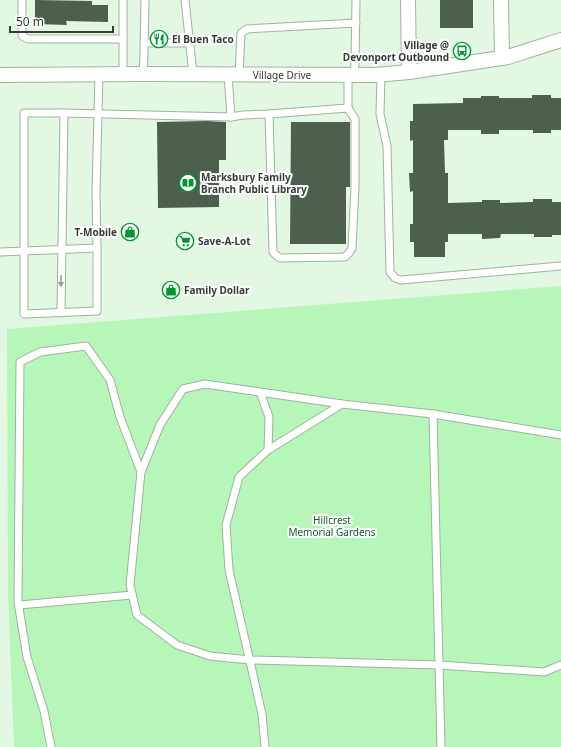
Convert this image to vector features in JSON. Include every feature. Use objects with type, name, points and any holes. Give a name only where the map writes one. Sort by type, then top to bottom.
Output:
[{"type":"street","points":[[408,0],[409,72]]},
{"type":"street","points":[[501,0],[502,58]]},
{"type":"street","name":"Village Drive","points":[[0,75],[381,75],[502,58],[561,40]]},
{"type":"lane","points":[[22,0],[22,36],[28,39],[123,39]]},
{"type":"lane","points":[[123,0],[123,74]]},
{"type":"lane","points":[[269,114],[273,252],[280,258],[346,257],[352,248],[355,187],[355,119],[348,108],[356,23],[356,0]]},
{"type":"lane","points":[[142,74],[145,4]]},
{"type":"lane","points":[[186,4],[193,74]]},
{"type":"lane","points":[[231,117],[234,75],[241,33],[247,28],[356,23]]},
{"type":"lane","points":[[144,43],[190,43]]},
{"type":"lane","points":[[99,74],[98,115],[96,193],[97,311],[24,314],[24,113],[64,113],[98,115],[231,117],[348,108]]},
{"type":"lane","points":[[381,75],[380,114],[387,146],[390,272],[395,278],[401,280],[561,266]]},
{"type":"lane","points":[[61,313],[64,113]]},
{"type":"lane","points":[[0,252],[97,248]]},
{"type":"lane","points":[[51,747],[44,711],[26,657],[19,604],[20,362],[40,352],[86,346],[110,380],[120,417],[140,472]]},
{"type":"lane","points":[[561,435],[433,414],[342,404],[205,384],[183,389],[160,425],[140,472],[130,585],[137,615],[177,645],[210,656],[250,660],[439,665],[544,672],[561,665]]},
{"type":"lane","points":[[260,392],[269,417],[268,450]]},
{"type":"lane","points":[[265,747],[262,714],[229,570],[226,525],[239,477],[268,450],[342,404]]},
{"type":"lane","points":[[433,414],[441,747]]},
{"type":"lane","points":[[19,604],[132,595]]},
{"type":"green space","name":"Hillcrest Memorial Gardens","points":[[561,286],[561,747],[14,747],[8,593],[7,329]]},
{"type":"building","points":[[35,0],[92,1],[92,5],[108,5],[108,22],[66,21],[67,25],[35,24]]},
{"type":"building","points":[[440,0],[473,0],[473,28],[440,28]]},
{"type":"building","points":[[532,95],[551,95],[551,98],[561,98],[561,130],[551,130],[551,133],[533,133],[533,130],[499,130],[499,134],[481,134],[481,130],[448,130],[448,140],[444,140],[445,173],[448,173],[448,203],[482,202],[482,200],[500,200],[500,203],[533,202],[533,199],[552,199],[552,202],[561,202],[561,235],[552,235],[552,237],[534,237],[534,234],[501,234],[500,238],[482,239],[482,234],[448,234],[448,242],[445,242],[445,257],[414,257],[414,242],[410,242],[410,224],[413,224],[413,191],[410,192],[409,173],[413,173],[413,140],[410,141],[410,121],[413,121],[413,104],[463,103],[463,98],[481,98],[481,96],[499,96],[499,98],[532,98]]},
{"type":"building","name":"Marksbury Family Branch Public Library","points":[[157,122],[226,122],[226,160],[219,160],[219,207],[158,208]]},
{"type":"building","points":[[291,122],[350,122],[350,187],[346,187],[346,244],[290,244]]},
{"type":"place","name":"El Buen Taco","points":[[159,39]]},
{"type":"place","name":"Village @ Devonport Outbound","points":[[462,51]]},
{"type":"place","name":"Marksbury Family Branch Public Library","points":[[188,183]]},
{"type":"place","name":"T-Mobile","points":[[130,232]]},
{"type":"place","name":"Save-A-Lot","points":[[185,241]]},
{"type":"place","name":"Family Dollar","points":[[171,290]]}]
